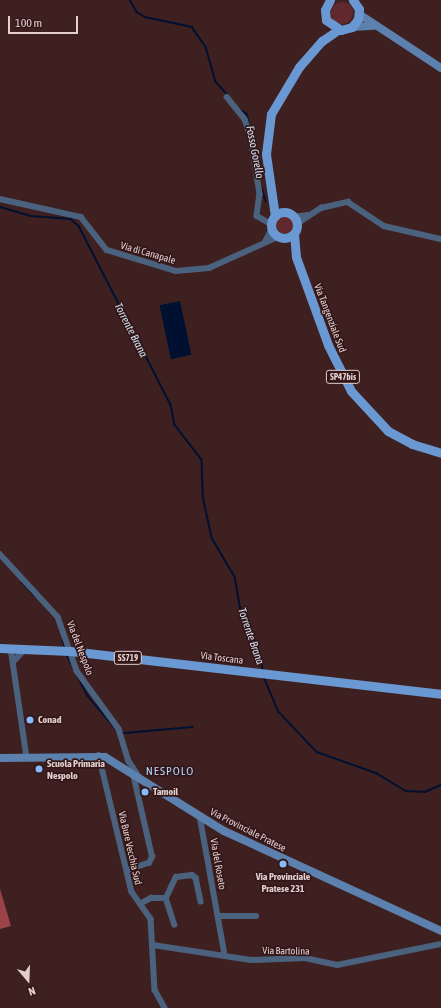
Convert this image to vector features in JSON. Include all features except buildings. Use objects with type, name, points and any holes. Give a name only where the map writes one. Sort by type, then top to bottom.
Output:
[{"type":"main road","points":[[321,0],[325,10],[326,20],[338,30],[352,27],[359,14],[353,0]]},
{"type":"main road","points":[[325,10],[330,0]]},
{"type":"main road","name":"Via Tangenziale Sud","points":[[314,49],[326,20]]},
{"type":"main road","name":"Via Tangenziale Sud","points":[[296,257],[280,237],[272,223],[272,191],[266,150],[271,114],[288,82],[314,49],[338,30]]},
{"type":"main road","name":"Via Tangenziale Sud","points":[[272,191],[292,218],[296,257],[330,351],[358,402],[398,438],[441,453]]},
{"type":"main road","points":[[272,223],[292,218]]},
{"type":"main road","points":[[280,237],[294,234]]},
{"type":"main road","name":"Via Toscana","points":[[0,648],[70,651],[441,694]]},
{"type":"street","points":[[359,14],[441,68]]},
{"type":"street","points":[[352,27],[379,27]]},
{"type":"street","points":[[227,97],[245,119],[251,137],[260,194],[257,216],[272,223],[265,242]]},
{"type":"street","name":"Via di Canapale","points":[[0,199],[81,218],[107,250],[176,271],[209,268],[265,242],[280,237]]},
{"type":"street","points":[[292,218],[307,215],[348,202],[384,226],[441,239]]},
{"type":"street","name":"Via del Nespolo","points":[[0,554],[56,613],[70,651],[86,687],[119,729],[128,760],[137,776]]},
{"type":"street","points":[[11,648],[26,758]]},
{"type":"street","points":[[12,662],[26,648]]},
{"type":"street","points":[[0,758],[99,755]]},
{"type":"street","name":"Via Provinciale Pratese","points":[[99,755],[137,776],[200,816],[246,842],[441,931]]},
{"type":"street","name":"Via Bure Vecchia Sud","points":[[99,755],[132,894],[151,918],[155,990],[165,1008]]},
{"type":"street","points":[[127,870],[148,864],[152,856],[137,776]]},
{"type":"street","name":"Via del Roseto","points":[[200,816],[225,955]]},
{"type":"street","points":[[175,925],[166,898],[176,877],[192,875],[196,878],[200,901]]},
{"type":"street","points":[[140,904],[151,898],[166,898]]},
{"type":"street","points":[[218,916],[256,916]]},
{"type":"street","name":"Via Bartolina","points":[[153,944],[251,960],[305,958],[337,965],[441,944]]},
{"type":"shaded area","points":[[338,2],[346,2],[353,9],[353,17],[346,24],[338,24],[331,17],[331,9]]},
{"type":"shaded area","points":[[280,216],[288,216],[293,221],[291,232],[288,234],[280,234],[275,229],[275,221]]},
{"type":"shaded area","points":[[0,889],[11,926],[0,929]]},
{"type":"water","points":[[180,301],[191,355],[171,359],[159,305]]},
{"type":"waterway","name":"Fosso Gorello","points":[[130,0],[137,12],[145,17],[192,27],[206,47],[216,82],[228,95]]},
{"type":"waterway","name":"Fosso Gorello","points":[[241,110],[247,114],[256,152]]},
{"type":"waterway","name":"Fosso Gorello","points":[[262,188],[266,201]]},
{"type":"waterway","name":"Torrente Brana","points":[[0,207],[31,216],[71,219],[79,226],[171,405],[175,425],[202,460],[203,496],[212,538],[235,577],[242,615],[257,645],[263,669]]},
{"type":"waterway","points":[[22,582],[35,596]]},
{"type":"waterway","points":[[63,640],[65,646]]},
{"type":"waterway","points":[[67,655],[88,696],[116,729]]},
{"type":"waterway","name":"Torrente Brana","points":[[264,677],[279,712],[317,752],[376,773],[406,791],[425,792],[441,785]]},
{"type":"waterway","points":[[124,733],[193,727]]},
{"type":"place","name":"Conad","points":[[30,720]]},
{"type":"place","name":"Scuola Primaria Nespolo","points":[[39,769]]},
{"type":"place","name":"Tamoil","points":[[145,792]]},
{"type":"place","name":"Via Provinciale Pratese 231","points":[[283,864]]},
{"type":"district","name":"NESPOLO","points":[[170,772]]}]
